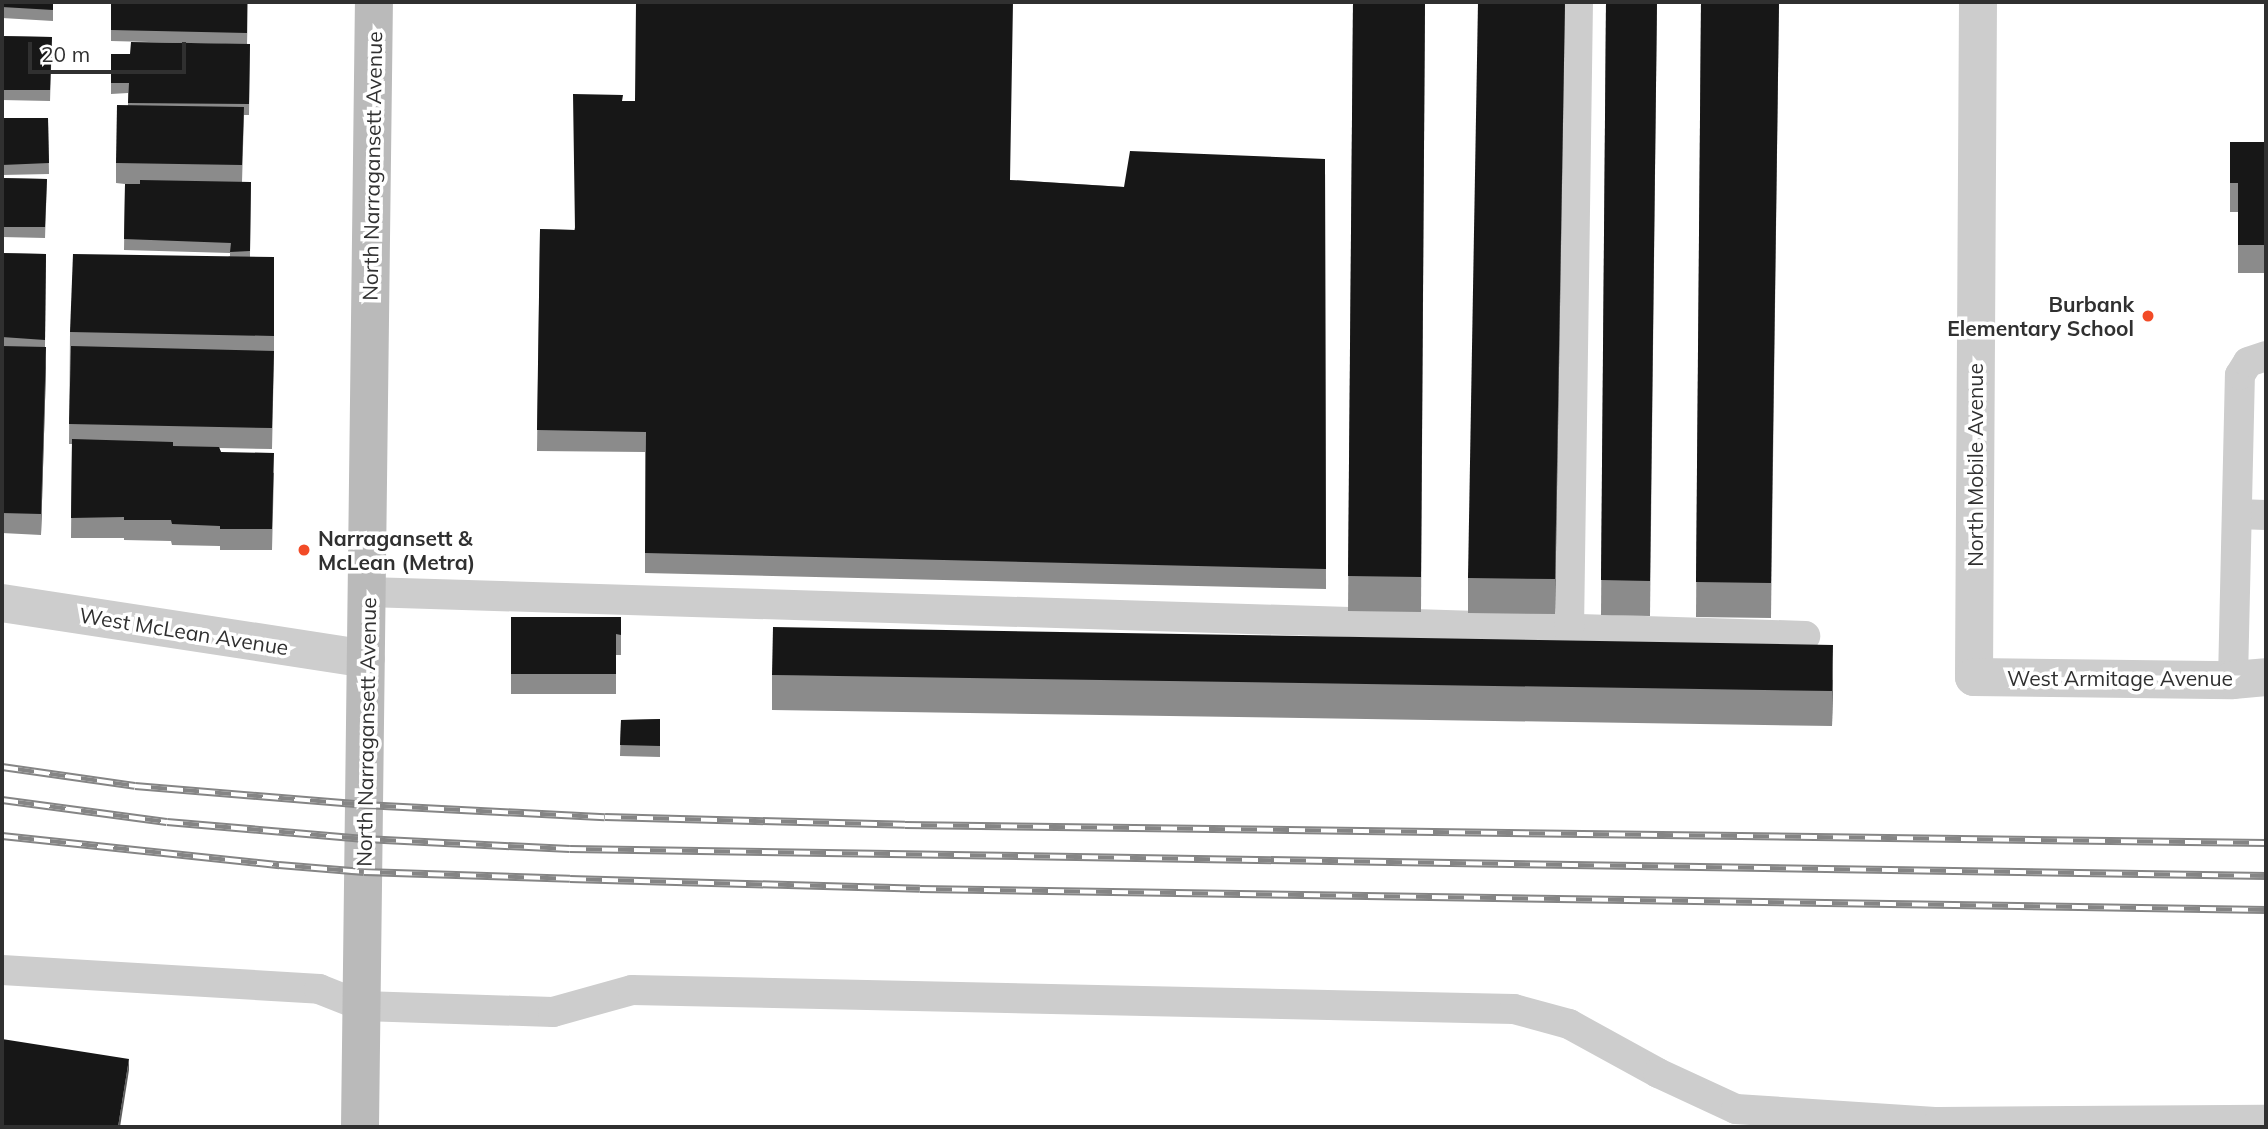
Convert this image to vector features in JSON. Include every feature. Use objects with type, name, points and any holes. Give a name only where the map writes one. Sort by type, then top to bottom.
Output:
[{"type":"street","name":"North Narragansett Avenue","points":[[360,1127],[374,2]]},
{"type":"street","name":"North Mobile Avenue","points":[[1974,677],[1978,2]]},
{"type":"street","name":"West McLean Avenue","points":[[2,603],[366,659]]},
{"type":"street","name":"West Armitage Avenue","points":[[1974,677],[2250,678]]},
{"type":"lane","points":[[1569,630],[1578,2]]},
{"type":"lane","points":[[2250,678],[2237,514],[2240,375],[2248,362],[2266,356]]},
{"type":"lane","points":[[2237,514],[2266,515]]},
{"type":"lane","points":[[367,592],[1805,636]]},
{"type":"lane","points":[[2,970],[318,989],[362,1006],[552,1012],[632,990],[1514,1010],[1569,1024],[1658,1073],[1736,1110],[1939,1122],[2266,1120]]},
{"type":"building","points":[[2,2],[53,2],[53,10],[2,7]]},
{"type":"building","points":[[111,2],[247,2],[247,33],[111,30]]},
{"type":"building","points":[[636,2],[1013,2],[1010,180],[1124,187],[1130,151],[1325,159],[1326,569],[645,553],[646,432],[537,430],[540,229],[575,230],[573,94],[623,95],[622,101],[635,101]]},
{"type":"building","points":[[1353,2],[1425,2],[1421,577],[1348,576]]},
{"type":"building","points":[[1478,2],[1565,2],[1555,579],[1468,578]]},
{"type":"building","points":[[1606,2],[1657,2],[1650,581],[1601,580]]},
{"type":"building","points":[[1701,2],[1779,2],[1771,583],[1696,582]]},
{"type":"building","points":[[2,36],[52,37],[50,90],[2,90]]},
{"type":"building","points":[[131,42],[250,44],[249,104],[128,103],[129,83],[111,83],[111,54],[130,54]]},
{"type":"building","points":[[117,105],[244,107],[242,165],[116,163]]},
{"type":"building","points":[[2,118],[48,118],[49,163],[2,165]]},
{"type":"building","points":[[2230,142],[2266,142],[2266,245],[2238,245],[2238,183],[2230,183]]},
{"type":"building","points":[[2,178],[47,179],[45,227],[2,227]]},
{"type":"building","points":[[140,180],[251,182],[250,251],[230,252],[231,243],[124,239],[125,184],[140,184]]},
{"type":"building","points":[[2,253],[46,254],[45,340],[2,337]]},
{"type":"building","points":[[73,254],[274,257],[274,336],[70,332]]},
{"type":"building","points":[[2,346],[46,347],[41,514],[2,513]]},
{"type":"building","points":[[71,346],[274,351],[272,428],[69,424]]},
{"type":"building","points":[[72,439],[173,442],[173,446],[219,447],[221,452],[274,453],[272,529],[220,529],[220,526],[172,524],[171,520],[124,520],[124,517],[71,518]]},
{"type":"building","points":[[511,617],[621,617],[621,635],[616,634],[616,674],[511,674]]},
{"type":"building","points":[[773,627],[1833,645],[1832,691],[772,675]]},
{"type":"building","points":[[660,719],[660,746],[620,745],[621,720]]},
{"type":"building","points":[[2,1039],[129,1059],[118,1127],[2,1127]]},
{"type":"railway","points":[[2,767],[135,786],[364,805],[605,817],[905,825],[2266,843]]},
{"type":"railway","points":[[2,800],[167,822],[364,839],[570,849],[2266,876]]},
{"type":"railway","points":[[2,836],[364,872],[570,879],[920,889],[2266,910]]},
{"type":"place","name":"Burbank Elementary School","points":[[2148,316]]},
{"type":"place","name":"Narragansett & McLean (Metra)","points":[[304,550]]}]
